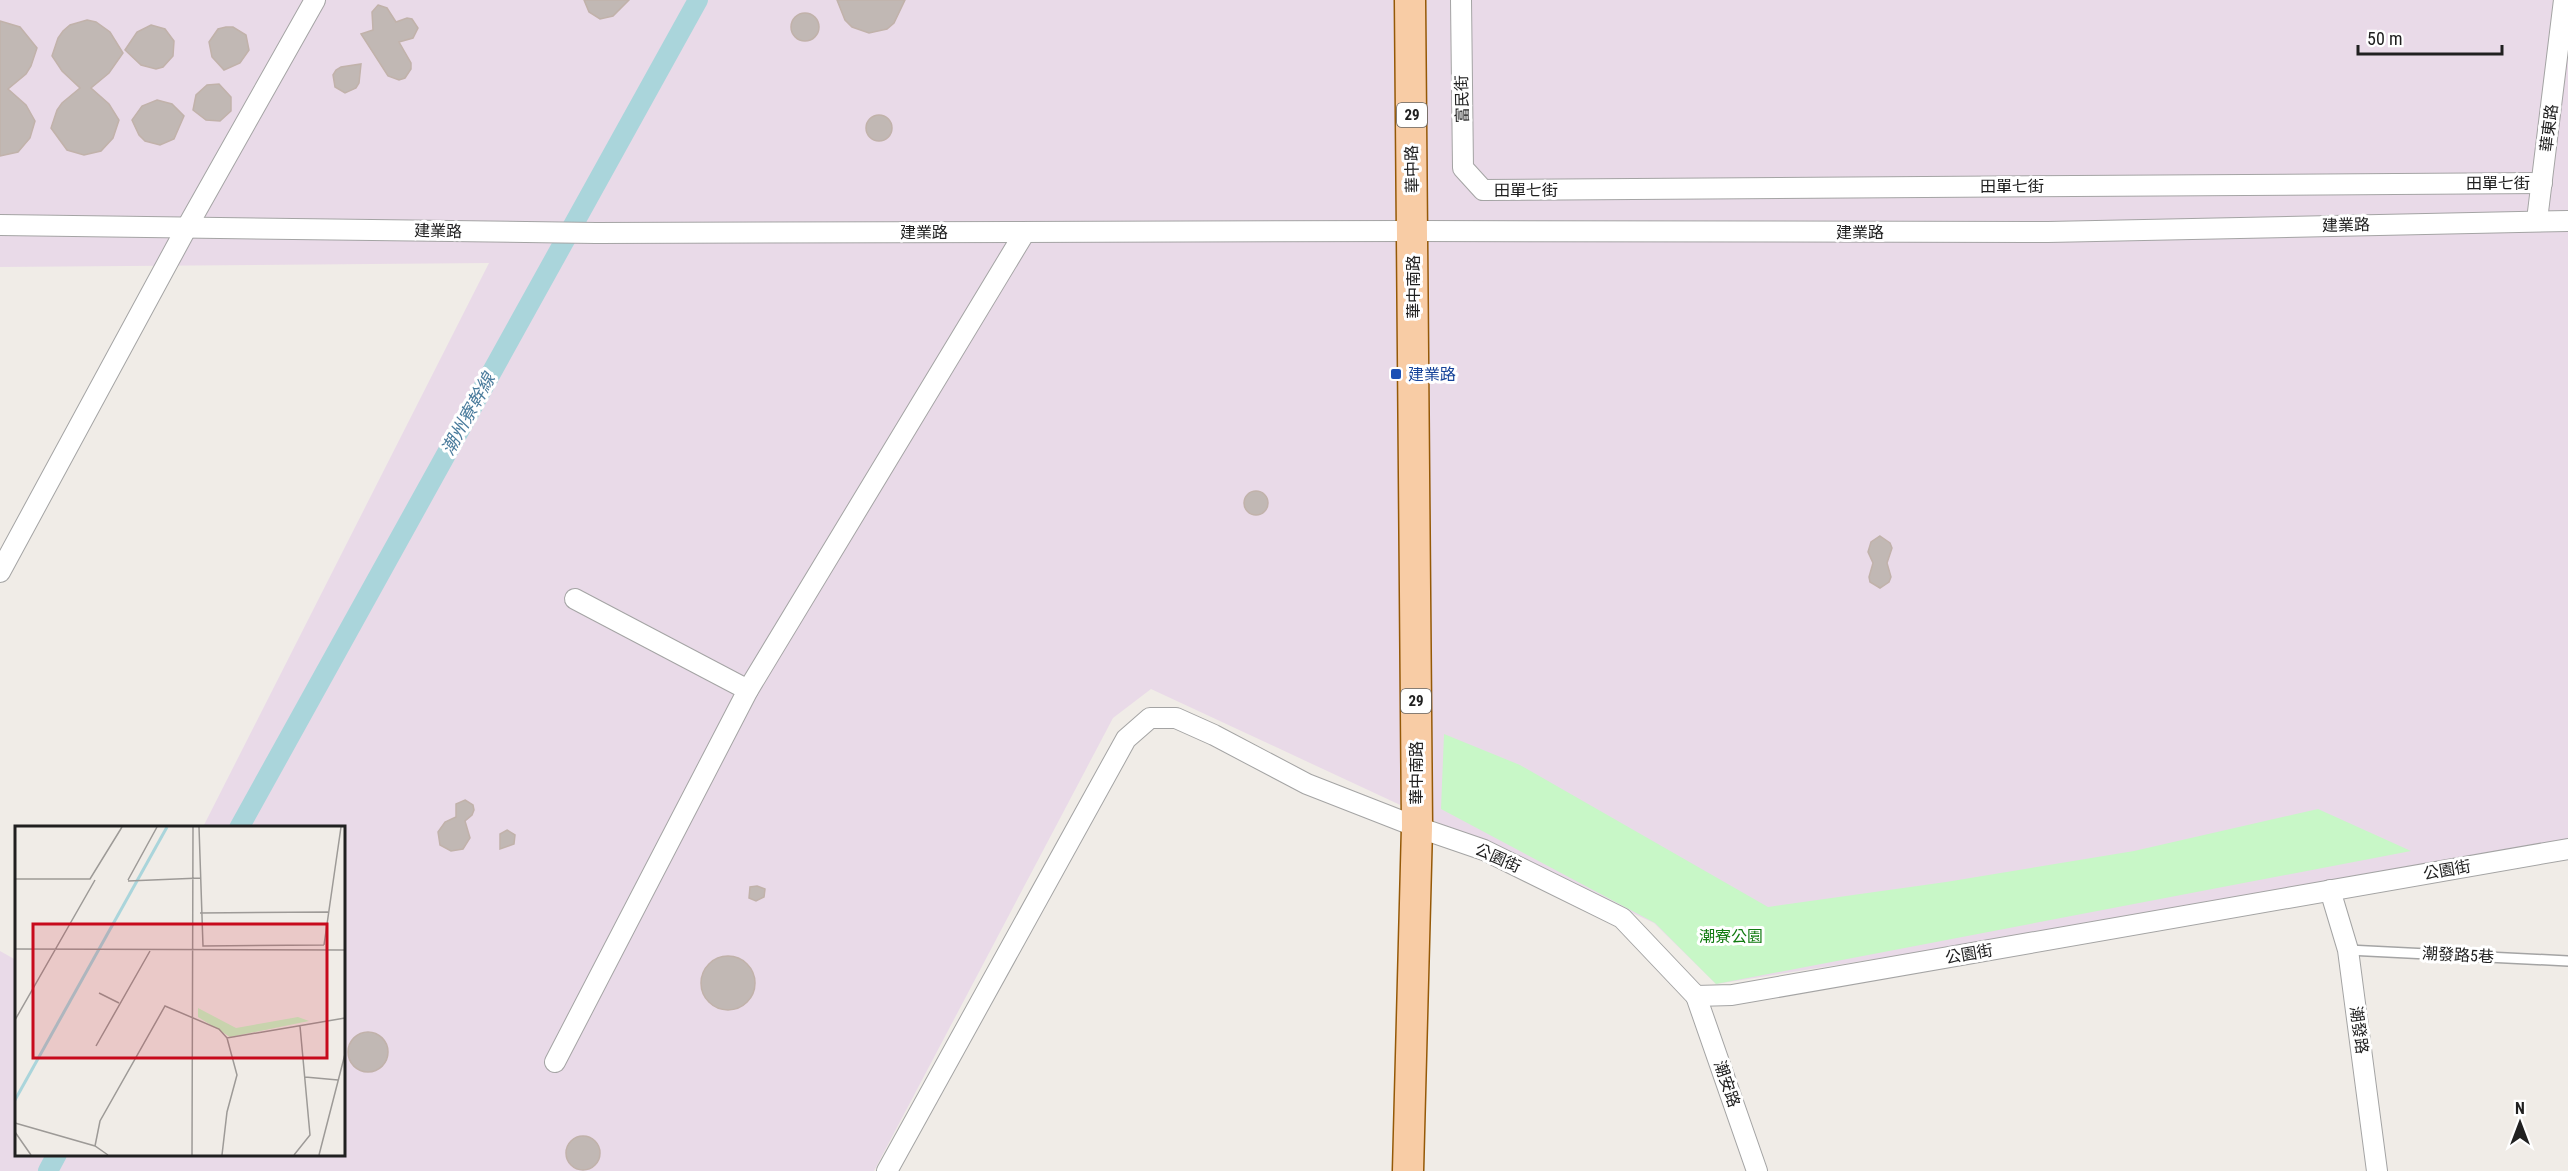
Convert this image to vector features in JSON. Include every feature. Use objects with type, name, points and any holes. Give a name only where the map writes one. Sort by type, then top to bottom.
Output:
[{"type":"main road","name":"華中路","points":[[1410,0],[1413,231]]},
{"type":"main road","name":"華中南路","points":[[1408,1171],[1417,827],[1413,231]]},
{"type":"street","points":[[0,572],[187,227],[315,0]]},
{"type":"street","name":"富民街","points":[[1461,0],[1463,168],[1483,190]]},
{"type":"street","name":"華東路","points":[[2537,220],[2565,0]]},
{"type":"street","name":"田單七街","points":[[1483,190],[2542,183]]},
{"type":"street","name":"建業路","points":[[0,225],[596,233],[2048,232],[2568,221]]},
{"type":"street","points":[[555,1062],[748,690],[1025,232]]},
{"type":"street","points":[[575,599],[748,690]]},
{"type":"street","name":"公園街","points":[[887,1171],[1126,739],[1150,718],[1176,718],[1214,735],[1307,784],[1417,827],[1484,850],[1622,918],[1696,996],[1732,995],[2568,849]]},
{"type":"street","name":"潮發路","points":[[2330,890],[2348,950],[2377,1171]]},
{"type":"street","name":"潮安路","points":[[1696,996],[1757,1171]]},
{"type":"lane","name":"潮發路5巷","points":[[2348,950],[2568,961]]},
{"type":"shaded area","points":[[0,0],[2568,0],[2568,850],[1716,984],[1654,923],[1151,689],[1113,718],[874,1171],[0,1171],[0,951],[15,959],[15,1156],[345,1156],[345,826],[204,826],[489,263],[0,267]]},
{"type":"green space","name":"潮寮公園","points":[[1444,734],[1520,765],[1768,907],[1946,882],[2134,851],[2318,809],[2411,851],[1716,984],[1655,923],[1441,809]]},
{"type":"building","points":[[584,0],[629,0],[613,16],[600,19],[589,12]]},
{"type":"building","points":[[837,0],[905,0],[894,23],[887,29],[869,33],[852,27],[845,20]]},
{"type":"building","points":[[378,5],[387,8],[396,22],[407,18],[412,19],[418,28],[413,38],[399,42],[411,63],[411,69],[405,78],[399,80],[388,76],[361,34],[373,30],[372,12]]},
{"type":"building","points":[[805,13],[815,17],[819,27],[815,37],[805,41],[795,37],[791,27],[795,17]]},
{"type":"building","points":[[87,20],[96,22],[110,32],[123,53],[109,73],[91,88],[109,104],[119,120],[113,138],[101,151],[84,155],[67,150],[51,128],[62,103],[80,88],[62,71],[52,56],[63,31],[70,25]]},
{"type":"building","points":[[0,21],[20,27],[37,48],[26,74],[8,89],[26,105],[35,121],[30,138],[18,152],[0,156]]},
{"type":"building","points":[[151,25],[165,29],[174,41],[173,56],[163,67],[156,69],[141,65],[125,50],[137,32]]},
{"type":"building","points":[[233,27],[246,35],[249,50],[240,63],[224,70],[212,57],[209,42],[218,29]]},
{"type":"building","points":[[361,64],[359,83],[356,88],[345,93],[335,87],[333,75],[336,70]]},
{"type":"building","points":[[219,84],[231,97],[231,111],[220,121],[206,120],[193,110],[196,95],[207,85]]},
{"type":"building","points":[[157,100],[172,104],[184,116],[174,139],[160,145],[145,141],[139,135],[132,120],[142,106]]},
{"type":"building","points":[[879,115],[888,119],[892,128],[888,137],[879,141],[870,137],[866,128],[870,119]]},
{"type":"building","points":[[1256,491],[1261,492],[1267,498],[1267,508],[1261,514],[1256,515],[1251,514],[1245,508],[1244,503],[1245,498],[1251,492]]},
{"type":"building","points":[[1880,536],[1890,543],[1892,548],[1887,563],[1891,577],[1889,582],[1880,588],[1870,582],[1873,563],[1868,552],[1871,542]]},
{"type":"building","points":[[465,800],[473,805],[474,810],[465,821],[470,838],[463,849],[451,851],[440,845],[438,832],[445,822],[456,817],[456,804]]},
{"type":"building","points":[[507,830],[515,835],[514,844],[500,849],[500,834]]},
{"type":"building","points":[[757,886],[765,889],[764,897],[756,901],[749,898],[750,887]]},
{"type":"building","points":[[723,956],[733,956],[743,960],[751,968],[755,983],[751,998],[743,1006],[733,1010],[723,1010],[713,1006],[705,998],[701,988],[701,978],[705,968],[713,960]]},
{"type":"building","points":[[368,1032],[376,1033],[382,1038],[387,1044],[387,1060],[382,1066],[376,1071],[368,1072],[360,1071],[354,1066],[349,1060],[348,1052],[349,1044],[354,1038],[360,1033]]},
{"type":"building","points":[[583,1136],[595,1141],[600,1153],[595,1165],[583,1170],[571,1165],[566,1153],[571,1141]]},
{"type":"waterway","name":"潮州寮幹線","points":[[240,826],[698,0]]},
{"type":"waterway","name":"潮州寮幹線","points":[[48,1171],[56,1156]]},
{"type":"place","name":"建業路","points":[[1396,374]]}]
